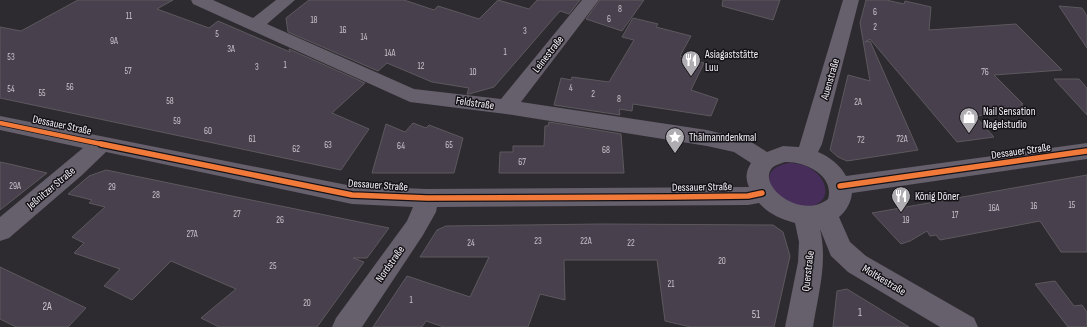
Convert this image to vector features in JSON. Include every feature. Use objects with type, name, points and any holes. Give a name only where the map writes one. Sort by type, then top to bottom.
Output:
[{"type":"street","name":"Feldstraße","points":[[199,0],[410,95],[506,107],[715,140],[740,146],[765,161]]},
{"type":"street","points":[[255,25],[287,0]]},
{"type":"street","name":"Leinestraße","points":[[506,107],[591,0]]},
{"type":"street","name":"Auenstraße","points":[[805,156],[811,144],[851,0]]},
{"type":"street","name":"Dessauer Straße","points":[[0,123],[352,195],[427,198],[695,197],[748,196],[762,193]]},
{"type":"street","name":"Jeßnitzer Straße","points":[[0,231],[73,170],[101,144]]},
{"type":"street","name":"Dessauer Straße","points":[[840,186],[1087,151]]},
{"type":"street","points":[[783,154],[805,156],[815,160],[831,172],[840,186],[840,200],[837,205],[815,215],[796,215],[773,204],[762,193],[757,178],[760,166],[770,158],[783,154]]},
{"type":"street","name":"Nordstraße","points":[[346,327],[415,228],[424,212],[427,198]]},
{"type":"street","name":"Querstraße","points":[[799,327],[811,262],[811,242],[815,215]]},
{"type":"street","name":"Moltkestraße","points":[[815,215],[840,249],[857,264],[964,327]]},
{"type":"shaded area","points":[[788,163],[805,166],[819,175],[825,185],[825,195],[822,200],[812,206],[801,206],[791,203],[781,197],[774,190],[770,182],[770,174],[776,168]]},
{"type":"building","points":[[78,0],[173,0],[157,9],[209,28],[218,21],[290,52],[289,49],[365,83],[332,113],[369,129],[341,170],[0,98],[0,27],[21,31]]},
{"type":"building","points":[[309,0],[404,0],[434,10],[438,6],[479,19],[498,0],[529,9],[537,0],[580,0],[569,14],[560,11],[494,87],[467,94],[469,88],[432,82],[387,63],[378,71],[288,32],[286,18]]},
{"type":"building","points":[[600,0],[644,0],[622,31],[586,19]]},
{"type":"building","points":[[723,0],[780,0],[773,20],[722,6]]},
{"type":"building","points":[[866,0],[886,0],[904,4],[905,1],[931,7],[929,30],[1016,24],[1062,70],[994,75],[1023,104],[1021,104],[1026,111],[975,116],[994,137],[957,142],[870,39],[865,42],[870,41],[918,150],[847,161],[838,157],[830,150],[848,75],[870,81],[860,23]]},
{"type":"building","points":[[1059,6],[1082,8],[1087,16],[1087,48]]},
{"type":"building","points":[[633,18],[658,24],[656,27],[691,36],[680,56],[704,63],[691,90],[718,99],[711,116],[633,104],[632,111],[619,109],[620,115],[554,105],[561,78],[571,80],[572,77],[609,82],[634,40],[622,37]]},
{"type":"building","points":[[1054,79],[1079,79],[1087,88],[1087,115]]},
{"type":"building","points":[[549,122],[621,134],[624,173],[499,173],[500,152],[513,152],[513,146],[544,146],[545,126],[548,126]]},
{"type":"building","points":[[413,123],[426,128],[429,125],[463,138],[454,173],[372,173],[386,124],[405,132]]},
{"type":"building","points":[[0,162],[14,165],[47,173],[0,210]]},
{"type":"building","points":[[106,170],[389,228],[367,258],[353,258],[364,262],[317,327],[219,327],[201,318],[236,289],[171,261],[132,300],[104,286],[120,269],[74,253],[84,243],[72,237],[105,207],[89,203],[92,200],[68,194],[89,176]]},
{"type":"building","points":[[1087,175],[1087,252],[1061,252],[1040,221],[940,240],[936,235],[930,236],[927,231],[910,241],[901,244],[872,213]]},
{"type":"building","points":[[602,224],[773,225],[783,232],[790,256],[774,327],[691,327],[665,321],[657,260],[564,260],[565,300],[540,294],[528,327],[444,327],[426,321],[422,327],[373,327],[407,276],[470,297],[489,257],[420,257],[437,230],[446,226]]},
{"type":"building","points":[[0,267],[86,308],[68,327],[16,327],[0,319]]},
{"type":"building","points":[[1055,281],[1074,306],[1082,305],[1087,312],[1087,327],[1068,327],[1035,284]]},
{"type":"building","points":[[847,289],[909,327],[833,327],[837,291]]},
{"type":"cycle path","points":[[0,123],[352,195],[427,198],[672,197],[748,196],[762,193]]},
{"type":"cycle path","points":[[840,186],[1087,151]]},
{"type":"place","name":"Asiagaststätte Luu","points":[[691,77]]},
{"type":"place","name":"Nail Sensation Nagelstudio","points":[[969,134]]},
{"type":"place","name":"Thälmanndenkmal","points":[[675,154]]},
{"type":"place","name":"König Döner","points":[[901,213]]}]
